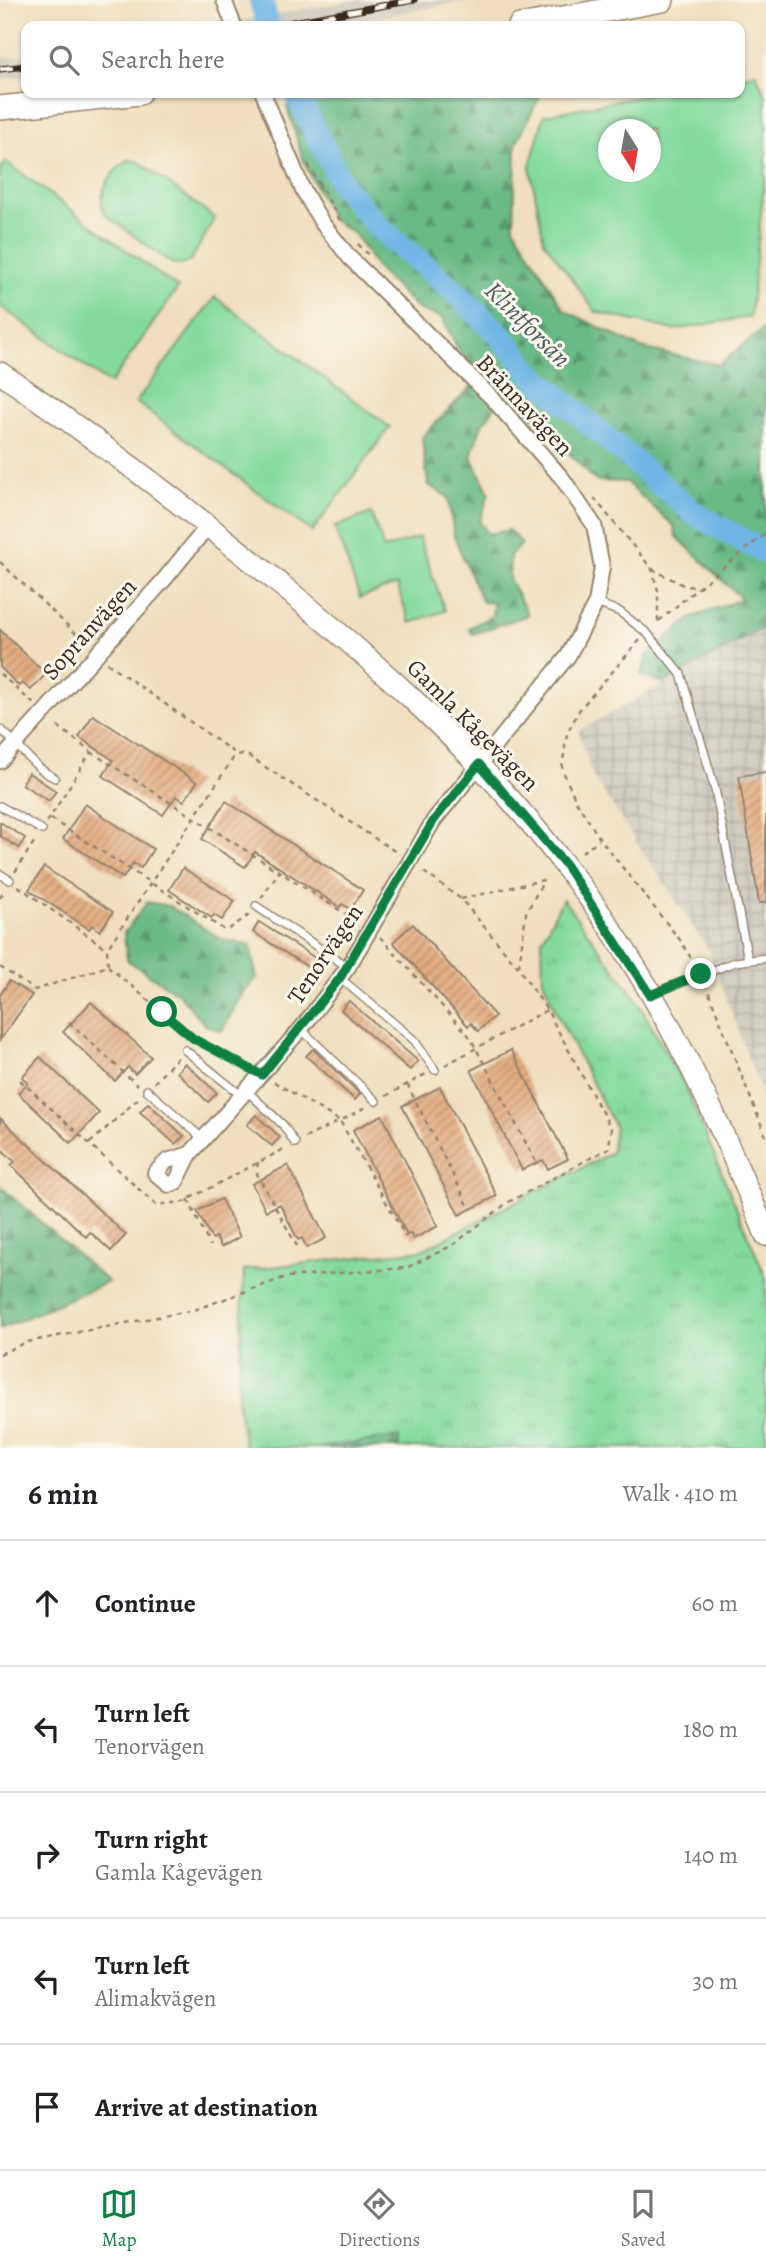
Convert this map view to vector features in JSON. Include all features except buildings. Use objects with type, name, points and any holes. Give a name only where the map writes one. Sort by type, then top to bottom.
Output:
[{"type":"main road","points":[[547,21],[662,0]]},
{"type":"main road","points":[[0,108],[93,98]]},
{"type":"street","points":[[224,0],[232,21]]},
{"type":"street","name":"Brännavägen","points":[[265,98],[302,188],[322,223],[360,268],[492,398],[580,502],[594,525],[602,567],[596,603],[568,656],[479,764]]},
{"type":"street","name":"Gamla Kågevägen","points":[[0,373],[208,526],[333,627],[479,764],[565,864],[650,995],[699,1079],[766,1235]]},
{"type":"street","name":"Sopranvägen","points":[[0,761],[163,581],[208,526]]},
{"type":"street","name":"Tenorvägen","points":[[190,1154],[301,1029],[344,972],[434,820],[479,764]]},
{"type":"lane","points":[[596,603],[620,612],[647,633],[681,674],[715,789],[748,960]]},
{"type":"lane","points":[[0,729],[17,742],[38,770],[55,778]]},
{"type":"lane","points":[[0,806],[42,830]]},
{"type":"lane","points":[[0,874],[10,880]]},
{"type":"lane","points":[[256,906],[344,972],[414,1040],[435,1070]]},
{"type":"lane","points":[[650,995],[701,974],[748,960],[766,958]]},
{"type":"lane","points":[[301,1029],[376,1101]]},
{"type":"lane","points":[[185,1050],[283,1125],[295,1143]]},
{"type":"lane","points":[[146,1091],[202,1138]]},
{"type":"path","points":[[699,586],[685,586],[652,569],[658,592],[658,622],[766,533]]},
{"type":"path","points":[[0,562],[96,654],[139,688],[236,754],[247,755],[461,899],[518,967],[547,1010],[611,1129],[609,1148],[507,1203],[453,1245],[406,1268],[286,1277],[194,1310],[27,1342],[0,1354]]},
{"type":"path","points":[[638,642],[580,709],[567,733],[562,769],[576,801],[600,839],[680,940],[701,974],[766,1137]]},
{"type":"path","points":[[0,674],[91,752],[382,938],[461,1027],[537,1164]]},
{"type":"path","points":[[0,898],[91,752]]},
{"type":"path","points":[[236,754],[107,949],[108,966],[194,1039],[340,1121],[406,1237]]},
{"type":"path","points":[[50,818],[223,929],[229,929],[240,922],[256,906],[279,872]]},
{"type":"path","points":[[582,852],[600,839]]},
{"type":"path","points":[[10,880],[107,949]]},
{"type":"path","points":[[461,899],[544,880],[526,913],[518,967]]},
{"type":"path","points":[[0,967],[36,990],[108,966]]},
{"type":"path","points":[[340,1121],[547,1010]]},
{"type":"path","points":[[68,1022],[146,1091]]},
{"type":"path","points":[[407,1084],[468,1205]]},
{"type":"path","points":[[258,1162],[257,1174],[297,1246]]},
{"type":"path","points":[[188,1199],[210,1246]]},
{"type":"shaded area","points":[[356,0],[471,0],[356,21],[240,21]]},
{"type":"shaded area","points":[[21,56],[21,77],[0,79],[0,58]]},
{"type":"shaded area","points":[[766,626],[766,1106],[709,950],[591,774],[579,731]]},
{"type":"green space","points":[[756,73],[766,96],[766,166],[750,317],[674,330],[596,312],[544,241],[530,166],[544,115],[631,98],[745,98],[745,76]]},
{"type":"green space","points":[[328,98],[477,98],[477,102],[539,98],[516,144],[514,227],[564,310],[641,348],[719,365],[766,327],[766,626],[664,683],[641,675],[648,654],[693,617],[742,599],[676,536],[674,526],[626,482],[596,481],[537,420],[502,399],[482,424],[471,456],[489,493],[480,522],[488,534],[509,530],[522,544],[510,555],[509,579],[528,615],[473,634],[469,628],[492,616],[494,603],[482,602],[454,536],[448,497],[428,485],[422,437],[481,377],[461,354],[442,318],[418,309],[377,269],[355,234],[332,220],[303,160],[287,106]]},
{"type":"green space","points":[[128,160],[139,162],[215,218],[191,260],[182,265],[171,263],[106,215],[102,201],[106,185],[116,170]]},
{"type":"green space","points":[[6,162],[178,288],[110,384],[0,306],[0,170]]},
{"type":"green space","points":[[215,297],[390,427],[312,532],[136,402]]},
{"type":"green space","points":[[371,513],[384,549],[419,537],[445,611],[410,623],[397,585],[360,598],[335,527]]},
{"type":"green space","points":[[563,899],[635,997],[685,1086],[766,1278],[766,1448],[399,1448],[399,1438],[318,1448],[245,1448],[238,1404],[244,1270],[422,1250],[611,1153],[615,1127],[556,1012],[543,980],[542,939]]},
{"type":"green space","points":[[147,902],[169,906],[221,939],[250,945],[257,978],[240,997],[222,1031],[205,1025],[180,995],[127,960],[124,933]]},
{"type":"green space","points":[[0,1186],[108,1282],[0,1329]]},
{"type":"green space","points":[[399,1437],[399,1448],[318,1448]]},
{"type":"waterway","name":"Klintforsån","points":[[261,0],[267,21]]},
{"type":"waterway","name":"Klintforsån","points":[[299,98],[343,186],[380,229],[451,288],[501,336],[533,375],[695,514],[766,553]]},
{"type":"railway","points":[[298,21],[414,0]]},
{"type":"railway","points":[[0,69],[21,67]]},
{"type":"route","points":[[162,1012],[194,1039],[262,1075],[340,978],[434,820],[479,764],[565,864],[628,957],[650,995],[701,974]]}]
